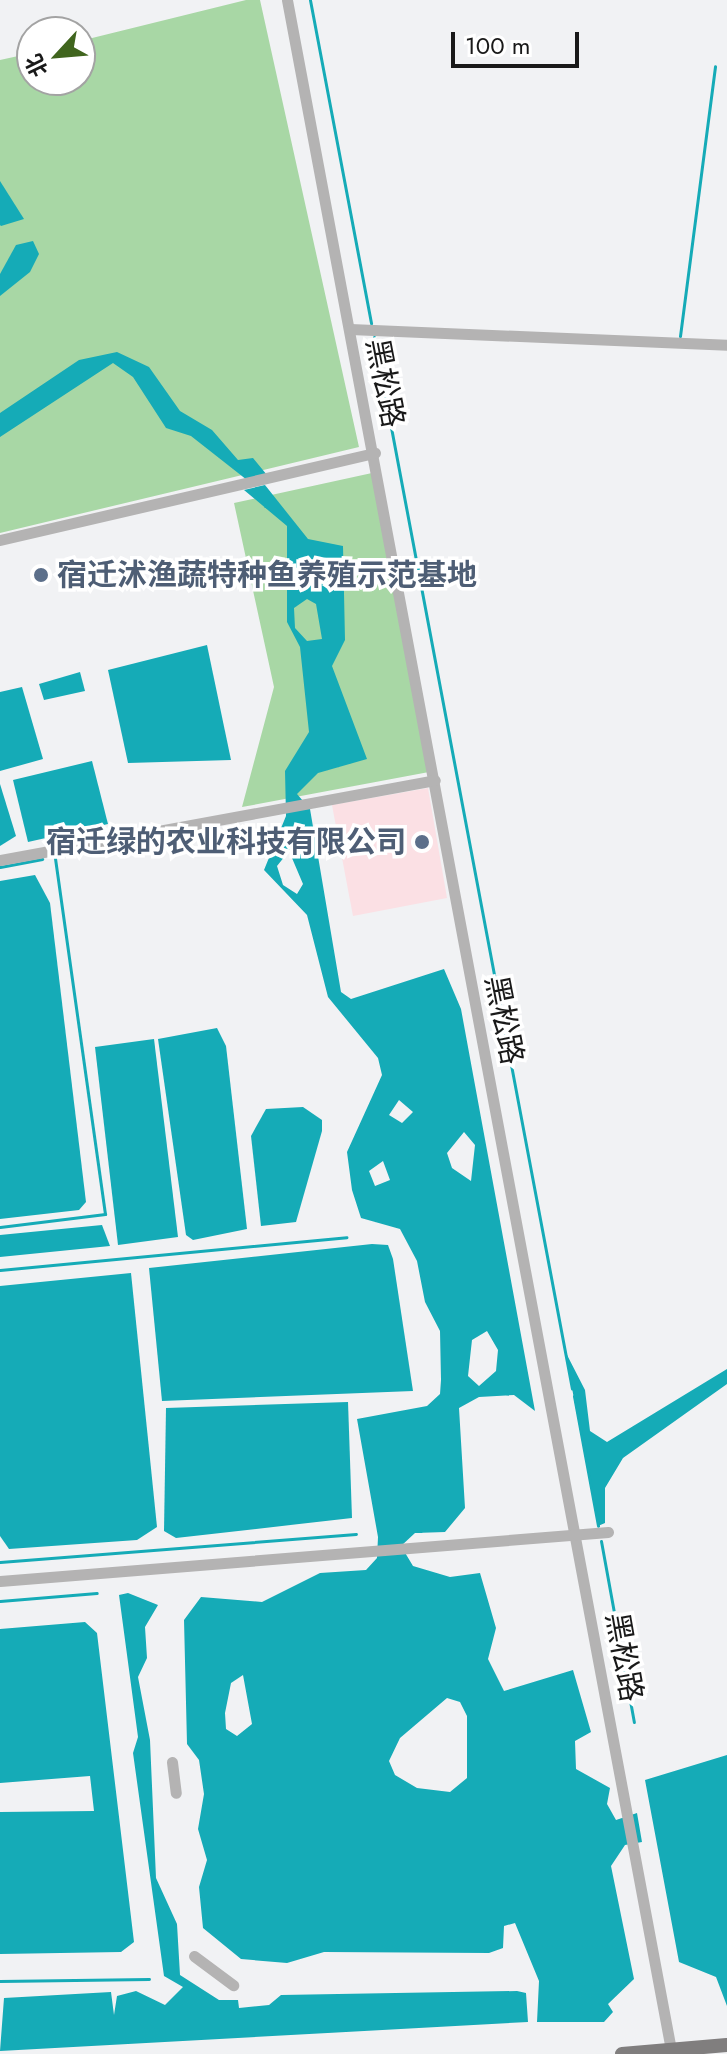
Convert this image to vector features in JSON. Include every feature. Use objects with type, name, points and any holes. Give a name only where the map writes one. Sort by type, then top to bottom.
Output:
[{"type":"main road","points":[[622,2054],[727,2045]]},
{"type":"street","name":"黑松路","points":[[287,0],[583,1536],[627,1809],[671,2050]]},
{"type":"street","points":[[350,329],[727,345]]},
{"type":"street","points":[[0,540],[375,453]]},
{"type":"street","points":[[0,860],[435,780]]},
{"type":"street","points":[[0,1581],[608,1532]]},
{"type":"street","points":[[172,1762],[176,1793]]},
{"type":"street","points":[[194,1956],[233,1985]]},
{"type":"shaded area","points":[[428,788],[447,898],[353,916],[332,805]]},
{"type":"green space","points":[[246,0],[260,0],[359,447],[0,533],[0,60],[16,56],[16,96],[96,96],[96,37]]},
{"type":"green space","points":[[372,473],[429,772],[242,807],[274,687],[234,503]]},
{"type":"water","points":[[0,181],[24,219],[1,226],[0,225]]},
{"type":"water","points":[[33,241],[39,254],[30,272],[0,296],[0,274],[16,245]]},
{"type":"water","points":[[117,352],[149,367],[180,411],[212,430],[238,460],[253,458],[267,475],[247,480],[191,436],[166,428],[133,377],[113,363],[0,437],[0,413],[79,360]]},
{"type":"water","points":[[265,485],[308,539],[343,546],[345,640],[332,666],[367,759],[318,773],[297,794],[310,809],[341,992],[351,999],[444,969],[461,1009],[535,1411],[514,1395],[479,1397],[459,1408],[465,1508],[445,1532],[415,1533],[401,1546],[413,1566],[450,1577],[480,1573],[496,1628],[488,1659],[504,1691],[573,1670],[591,1732],[575,1741],[576,1769],[610,1788],[607,1804],[616,1820],[637,1813],[642,1842],[625,1845],[611,1866],[634,1979],[608,2004],[613,2012],[604,2022],[537,2022],[539,1981],[515,1923],[504,1926],[503,1948],[489,1953],[324,1952],[287,1963],[241,1959],[203,1928],[199,1887],[207,1860],[198,1829],[204,1794],[199,1760],[187,1744],[184,1620],[201,1597],[262,1602],[320,1573],[366,1570],[377,1558],[378,1537],[357,1419],[427,1406],[440,1394],[441,1380],[440,1331],[425,1302],[417,1261],[400,1229],[361,1218],[352,1190],[347,1152],[382,1075],[378,1058],[328,997],[307,915],[264,870],[286,816],[285,771],[309,732],[300,647],[287,622],[287,526],[244,490]],"holes":[[[307,599],[316,604],[322,639],[307,641],[295,628],[294,608]],[[289,851],[303,884],[297,894],[283,885],[277,866]],[[399,1100],[413,1112],[402,1123],[389,1115]],[[464,1132],[475,1145],[471,1181],[452,1168],[447,1153]],[[383,1161],[390,1180],[375,1186],[369,1171]],[[487,1331],[498,1350],[496,1371],[479,1386],[468,1376],[472,1340]],[[243,1675],[252,1724],[237,1736],[226,1729],[225,1713],[231,1683]],[[447,1698],[460,1702],[467,1716],[467,1778],[450,1792],[417,1788],[395,1775],[389,1761],[400,1738]]]},
{"type":"water","points":[[207,645],[231,760],[128,763],[108,670]]},
{"type":"water","points":[[80,672],[85,691],[44,700],[39,684]]},
{"type":"water","points":[[22,687],[43,759],[0,771],[0,692]]},
{"type":"water","points":[[92,761],[108,824],[28,842],[13,780]]},
{"type":"water","points":[[0,784],[16,836],[0,846]]},
{"type":"water","points":[[35,875],[50,903],[86,1202],[79,1210],[0,1219],[0,881]]},
{"type":"water","points":[[217,1028],[226,1046],[247,1229],[193,1240],[186,1235],[158,1039]]},
{"type":"water","points":[[154,1039],[178,1237],[118,1245],[95,1047]]},
{"type":"water","points":[[303,1107],[322,1120],[322,1131],[296,1222],[261,1226],[251,1136],[266,1109]]},
{"type":"water","points":[[102,1225],[110,1246],[0,1257],[0,1235]]},
{"type":"water","points":[[372,1244],[388,1245],[393,1259],[413,1391],[162,1401],[149,1268]]},
{"type":"water","points":[[131,1273],[157,1527],[137,1540],[9,1549],[0,1536],[0,1286]]},
{"type":"water","points":[[565,1351],[585,1390],[590,1431],[607,1442],[727,1369],[727,1384],[623,1458],[605,1488],[605,1523],[598,1526]]},
{"type":"water","points":[[348,1402],[352,1518],[176,1538],[164,1531],[166,1408]]},
{"type":"water","points":[[128,1593],[158,1605],[145,1627],[147,1658],[138,1677],[150,1740],[156,1878],[177,1924],[180,1975],[219,2000],[238,2000],[239,2008],[269,2005],[281,1995],[517,1991],[526,1993],[528,2022],[0,2051],[4,1998],[111,1992],[114,2015],[117,1996],[136,1991],[165,2005],[183,1987],[164,1976],[133,1753],[138,1737],[119,1595]]},
{"type":"water","points":[[85,1622],[97,1633],[134,1942],[121,1952],[0,1954],[0,1812],[94,1811],[90,1776],[0,1783],[0,1629]]},
{"type":"water","points":[[727,1755],[727,2006],[716,1977],[679,1962],[645,1780]]},
{"type":"waterway","points":[[310,0],[371,323]]},
{"type":"waterway","points":[[680,336],[715,66]]},
{"type":"waterway","points":[[374,337],[572,1389]]},
{"type":"waterway","points":[[0,1227],[105,1214],[55,856]]},
{"type":"waterway","points":[[0,867],[42,859]]},
{"type":"waterway","points":[[0,1270],[346,1237]]},
{"type":"waterway","points":[[574,1396],[598,1526]]},
{"type":"waterway","points":[[0,1562],[356,1534]]},
{"type":"waterway","points":[[601,1541],[634,1722]]},
{"type":"waterway","points":[[0,1601],[97,1593]]},
{"type":"waterway","points":[[0,1981],[149,1979]]},
{"type":"place","name":"宿迁沭渔蔬特种鱼养殖示范基地","points":[[41,575]]},
{"type":"place","name":"宿迁绿的农业科技有限公司","points":[[422,842]]}]
